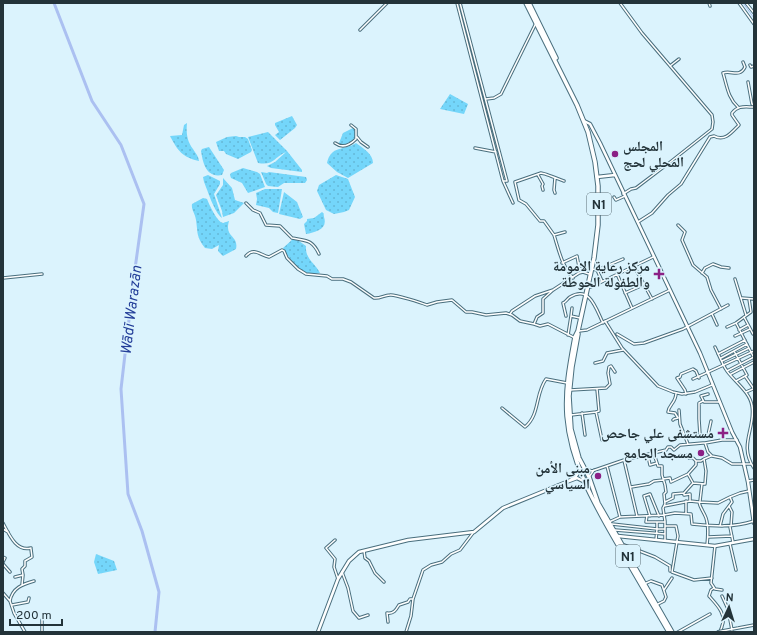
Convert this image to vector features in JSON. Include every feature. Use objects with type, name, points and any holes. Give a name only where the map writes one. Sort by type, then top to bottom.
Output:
[{"type":"highway","name":"N1","points":[[526,3],[566,81]]},
{"type":"highway","name":"N1","points":[[529,3],[584,121],[593,148],[597,177],[599,209],[598,225],[591,269],[580,318],[570,390],[570,415],[573,438],[579,458],[585,468],[598,504],[656,604],[670,632]]},
{"type":"highway","name":"N1","points":[[578,331],[575,338],[567,383],[567,408],[572,447],[579,471],[606,524],[670,632]]},
{"type":"highway","points":[[579,471],[581,467],[585,468]]},
{"type":"highway","points":[[583,481],[587,482],[589,478]]},
{"type":"street","points":[[360,30],[387,3]]},
{"type":"street","points":[[456,3],[503,181],[513,203]]},
{"type":"street","points":[[460,3],[507,181],[503,181]]},
{"type":"street","points":[[616,200],[670,164],[712,129],[713,122],[712,115],[642,33],[620,3]]},
{"type":"street","points":[[739,3],[754,24]]},
{"type":"street","points":[[746,3],[754,13]]},
{"type":"street","points":[[486,99],[494,98],[501,94],[536,23]]},
{"type":"street","points":[[670,66],[679,59]]},
{"type":"street","points":[[738,107],[730,96],[723,73],[740,73],[745,67],[743,62]]},
{"type":"street","points":[[750,65],[751,67],[754,66]]},
{"type":"street","points":[[637,222],[652,213],[668,195],[681,184],[710,137],[724,137],[739,125],[732,113],[741,106],[754,106],[752,104],[748,82]]},
{"type":"street","points":[[584,121],[590,124],[670,290],[686,328],[700,354],[712,385],[737,440],[745,465],[749,491],[753,501],[754,522],[731,526],[720,527],[692,524],[692,513],[620,517],[610,523]]},
{"type":"street","points":[[351,125],[356,129],[357,137],[368,147]]},
{"type":"street","points":[[335,143],[338,146],[347,146],[355,141],[357,137]]},
{"type":"street","points":[[475,148],[496,152]]},
{"type":"street","points":[[564,181],[545,174],[514,182],[519,200],[526,204],[540,222],[544,221],[554,235],[562,263],[573,278]]},
{"type":"street","points":[[538,175],[543,184],[543,190]]},
{"type":"street","points":[[597,177],[615,175]]},
{"type":"street","points":[[555,178],[555,193]]},
{"type":"street","points":[[614,197],[616,204]]},
{"type":"street","points":[[246,203],[253,210],[260,213],[266,225],[280,226],[292,238],[311,242],[319,254]]},
{"type":"street","points":[[678,224],[685,232],[682,240],[693,265],[707,276],[711,290],[721,309]]},
{"type":"street","points":[[554,235],[565,232]]},
{"type":"street","points":[[246,256],[250,252],[255,251],[269,257],[282,250],[287,258],[298,269],[306,274],[327,276],[332,279],[337,278],[351,282],[374,298],[392,294],[427,305],[443,300],[452,300],[466,312],[480,313],[483,315],[499,313],[510,314],[517,320],[540,326],[548,324],[568,336],[575,338]]},
{"type":"street","points":[[562,263],[577,256],[579,268],[583,272],[590,274]]},
{"type":"street","points":[[587,286],[591,287],[653,257]]},
{"type":"street","points":[[591,269],[597,270],[623,258]]},
{"type":"street","points":[[702,273],[705,268],[713,264],[729,268]]},
{"type":"street","points":[[634,266],[652,299]]},
{"type":"street","points":[[597,270],[602,281]]},
{"type":"street","points":[[534,324],[537,317],[543,313],[543,299],[553,290],[579,273],[583,272]]},
{"type":"street","points":[[3,278],[42,274]]},
{"type":"street","points":[[617,274],[632,308]]},
{"type":"street","points":[[735,279],[746,315]]},
{"type":"street","points":[[625,293],[644,284]]},
{"type":"street","points":[[510,314],[512,311],[535,296],[553,290]]},
{"type":"street","points":[[578,331],[587,330],[670,290]]},
{"type":"street","points":[[566,316],[563,303],[570,297],[586,294],[590,298],[602,323]]},
{"type":"street","points":[[742,298],[754,299]]},
{"type":"street","points":[[727,327],[736,323],[751,312],[749,299]]},
{"type":"street","points":[[617,334],[634,344],[644,343],[686,328],[728,305]]},
{"type":"street","points":[[568,336],[572,308]]},
{"type":"street","points":[[712,314],[717,325]]},
{"type":"street","points":[[571,316],[580,318]]},
{"type":"street","points":[[744,317],[752,334],[754,333]]},
{"type":"street","points":[[605,321],[623,349],[658,386],[676,393],[686,394],[712,385]]},
{"type":"street","points":[[727,371],[754,357],[736,323]]},
{"type":"street","points":[[739,330],[748,325]]},
{"type":"street","points":[[734,336],[750,329]]},
{"type":"street","points":[[718,354],[745,340]]},
{"type":"street","points":[[720,358],[747,344]]},
{"type":"street","points":[[715,347],[727,371],[746,392],[754,411],[753,421],[748,434],[747,446],[751,464],[754,468]]},
{"type":"street","points":[[722,361],[749,348]]},
{"type":"street","points":[[595,363],[603,361],[607,353],[623,349]]},
{"type":"street","points":[[734,351],[747,375],[745,376],[754,389],[746,392]]},
{"type":"street","points":[[693,379],[708,374],[754,351]]},
{"type":"street","points":[[730,375],[742,367],[754,362]]},
{"type":"street","points":[[570,390],[606,388],[610,384],[608,372],[609,366],[611,366],[614,372]]},
{"type":"street","points":[[686,394],[677,378],[680,377],[681,374],[694,369],[699,378]]},
{"type":"street","points":[[735,381],[745,376]]},
{"type":"street","points":[[502,408],[525,427],[529,424],[536,411],[542,384],[546,379],[567,383]]},
{"type":"street","points":[[597,389],[599,411],[596,412],[602,440]]},
{"type":"street","points":[[676,393],[676,399],[668,409],[668,412],[676,413],[679,418]]},
{"type":"street","points":[[703,401],[701,396],[708,394]]},
{"type":"street","points":[[703,401],[709,403],[720,402]]},
{"type":"street","points":[[703,401],[699,403],[698,419],[700,435],[708,435],[711,421]]},
{"type":"street","points":[[679,410],[681,427],[688,444]]},
{"type":"street","points":[[570,415],[596,412]]},
{"type":"street","points":[[582,413],[585,435]]},
{"type":"street","points":[[673,420],[679,418]]},
{"type":"street","points":[[585,468],[592,471],[624,460],[654,454],[666,450],[668,447],[671,447],[674,450],[680,445],[722,440],[737,440]]},
{"type":"street","points":[[705,443],[708,452],[712,456]]},
{"type":"street","points":[[654,454],[658,466],[662,466],[663,479],[666,485],[666,492],[664,494],[665,541]]},
{"type":"street","points":[[681,455],[686,455],[696,461],[701,461],[712,456],[722,458],[732,464],[751,464]]},
{"type":"street","points":[[647,456],[650,465],[657,463]]},
{"type":"street","points":[[704,459],[706,476],[705,484],[702,484],[700,502],[708,526],[707,545]]},
{"type":"street","points":[[624,460],[638,516]]},
{"type":"street","points":[[631,487],[670,478],[671,482],[688,474],[696,465],[696,461]]},
{"type":"street","points":[[607,466],[620,517]]},
{"type":"street","points":[[589,478],[591,473],[598,468]]},
{"type":"street","points":[[569,481],[576,476],[579,471]]},
{"type":"street","points":[[688,474],[693,483]]},
{"type":"street","points":[[406,632],[410,619],[412,599],[423,570],[442,562],[451,554],[460,550],[474,532],[503,508],[577,478],[583,481]]},
{"type":"street","points":[[748,482],[754,480]]},
{"type":"street","points":[[693,483],[702,484]]},
{"type":"street","points":[[684,493],[693,483]]},
{"type":"street","points":[[664,506],[686,501],[718,503],[740,493],[749,491]]},
{"type":"street","points":[[665,502],[673,498],[673,494],[684,493],[684,495],[690,494],[690,501]]},
{"type":"street","points":[[650,516],[645,504],[644,496],[650,494],[659,516]]},
{"type":"street","points":[[720,527],[721,520],[732,502],[730,498]]},
{"type":"street","points":[[686,501],[686,514]]},
{"type":"street","points":[[729,506],[732,512],[731,526],[733,543]]},
{"type":"street","points":[[647,516],[646,522],[665,522]]},
{"type":"street","points":[[656,540],[657,522]]},
{"type":"street","points":[[3,523],[20,548],[26,550],[31,548],[32,557],[25,561],[25,566],[22,569],[22,585]]},
{"type":"street","points":[[610,523],[665,529]]},
{"type":"street","points":[[665,526],[676,526],[678,536],[672,572],[694,580],[712,578]]},
{"type":"street","points":[[3,529],[8,532]]},
{"type":"street","points":[[613,530],[665,534]]},
{"type":"street","points":[[318,632],[338,579],[354,556],[364,551],[408,540],[474,532]]},
{"type":"street","points":[[617,536],[715,546],[754,539]]},
{"type":"street","points":[[708,537],[732,536]]},
{"type":"street","points":[[335,540],[326,548],[335,559],[334,566],[338,579]]},
{"type":"street","points":[[622,544],[663,562],[670,566],[670,571]]},
{"type":"street","points":[[729,544],[736,570]]},
{"type":"street","points":[[715,546],[711,584],[716,590],[722,590]]},
{"type":"street","points":[[364,551],[366,558],[375,573],[384,582]]},
{"type":"street","points":[[3,557],[5,558],[3,563],[10,572]]},
{"type":"street","points":[[342,572],[348,588],[353,610],[359,618],[368,614]]},
{"type":"street","points":[[15,577],[23,575]]},
{"type":"street","points":[[664,590],[672,578]]},
{"type":"street","points":[[644,584],[651,581],[662,584],[666,598],[664,602],[656,604]]},
{"type":"street","points":[[10,601],[11,596],[22,585],[34,582]]},
{"type":"street","points":[[714,588],[711,590],[709,596],[722,612],[723,624],[719,632]]},
{"type":"street","points":[[3,592],[10,601],[14,613],[25,632]]},
{"type":"street","points":[[722,596],[728,609],[732,630]]},
{"type":"street","points":[[12,605],[28,602],[28,598]]},
{"type":"street","points":[[388,622],[387,613],[393,613],[400,605],[412,599]]},
{"type":"street","points":[[678,632],[710,614]]},
{"type":"street","points":[[42,620],[42,632]]},
{"type":"street","points":[[719,632],[754,626]]},
{"type":"shaded area","points":[[450,94],[468,104],[464,114],[440,109]]},
{"type":"shaded area","points":[[292,116],[297,125],[280,140],[275,135],[279,132],[275,123]]},
{"type":"shaded area","points":[[187,123],[188,140],[199,161],[188,158],[181,153],[170,136],[182,135],[184,125]]},
{"type":"shaded area","points":[[353,128],[355,129],[355,138],[348,144],[340,144],[339,143],[343,133]]},
{"type":"shaded area","points":[[268,132],[287,151],[302,172],[271,168],[267,166],[275,162],[286,152],[271,162],[263,164],[258,163],[248,137]]},
{"type":"shaded area","points":[[227,137],[245,137],[248,139],[252,150],[238,159],[226,154],[224,151],[219,151],[216,142]]},
{"type":"shaded area","points":[[356,143],[369,154],[373,160],[373,163],[348,178],[337,172],[327,163],[332,153],[338,149]]},
{"type":"shaded area","points":[[209,147],[224,170],[222,175],[212,174],[204,165],[201,151],[202,149]]},
{"type":"shaded area","points":[[243,168],[260,174],[265,187],[248,193],[242,183],[231,178],[230,175],[231,173]]},
{"type":"shaded area","points":[[261,172],[306,177],[307,180],[305,183],[284,183],[278,187],[268,186]]},
{"type":"shaded area","points":[[208,175],[220,181],[220,184],[214,194],[222,218],[214,206],[204,182],[203,177]]},
{"type":"shaded area","points":[[336,175],[348,179],[355,197],[349,210],[334,214],[326,210],[317,191],[319,185]]},
{"type":"shaded area","points":[[223,178],[232,188],[235,200],[244,203],[234,213],[223,217],[216,195],[223,185]]},
{"type":"shaded area","points":[[265,189],[282,189],[278,213],[273,212],[269,208],[256,205],[256,193]]},
{"type":"shaded area","points":[[284,192],[297,202],[303,217],[300,219],[279,214]]},
{"type":"shaded area","points":[[203,198],[207,199],[218,220],[223,223],[229,221],[228,231],[235,241],[236,249],[223,256],[218,251],[219,245],[212,249],[205,248],[199,237],[192,204]]},
{"type":"shaded area","points":[[322,212],[324,214],[325,221],[323,227],[317,231],[306,234],[304,224],[307,219],[314,218]]},
{"type":"shaded area","points":[[293,239],[306,246],[309,258],[320,273],[314,274],[303,271],[289,258],[283,248]]},
{"type":"shaded area","points":[[96,554],[114,561],[117,570],[98,574],[94,562]]},
{"type":"waterway","name":"Wādī Warazān","points":[[54,3],[92,101],[121,145],[144,204],[121,389],[128,494],[142,531],[159,592],[155,632]]},
{"type":"waterway","points":[[743,3],[754,18]]},
{"type":"place","name":"المجلس المحلي لحج","points":[[615,154]]},
{"type":"place","name":"مركز رعاية الامومة والطفولة الحوطة","points":[[659,274]]},
{"type":"place","name":"مستشفى علي جاحص","points":[[723,433]]},
{"type":"place","name":"مسجد الجامع","points":[[701,453]]},
{"type":"place","name":"مبنى الأمن السياسي","points":[[598,476]]}]
